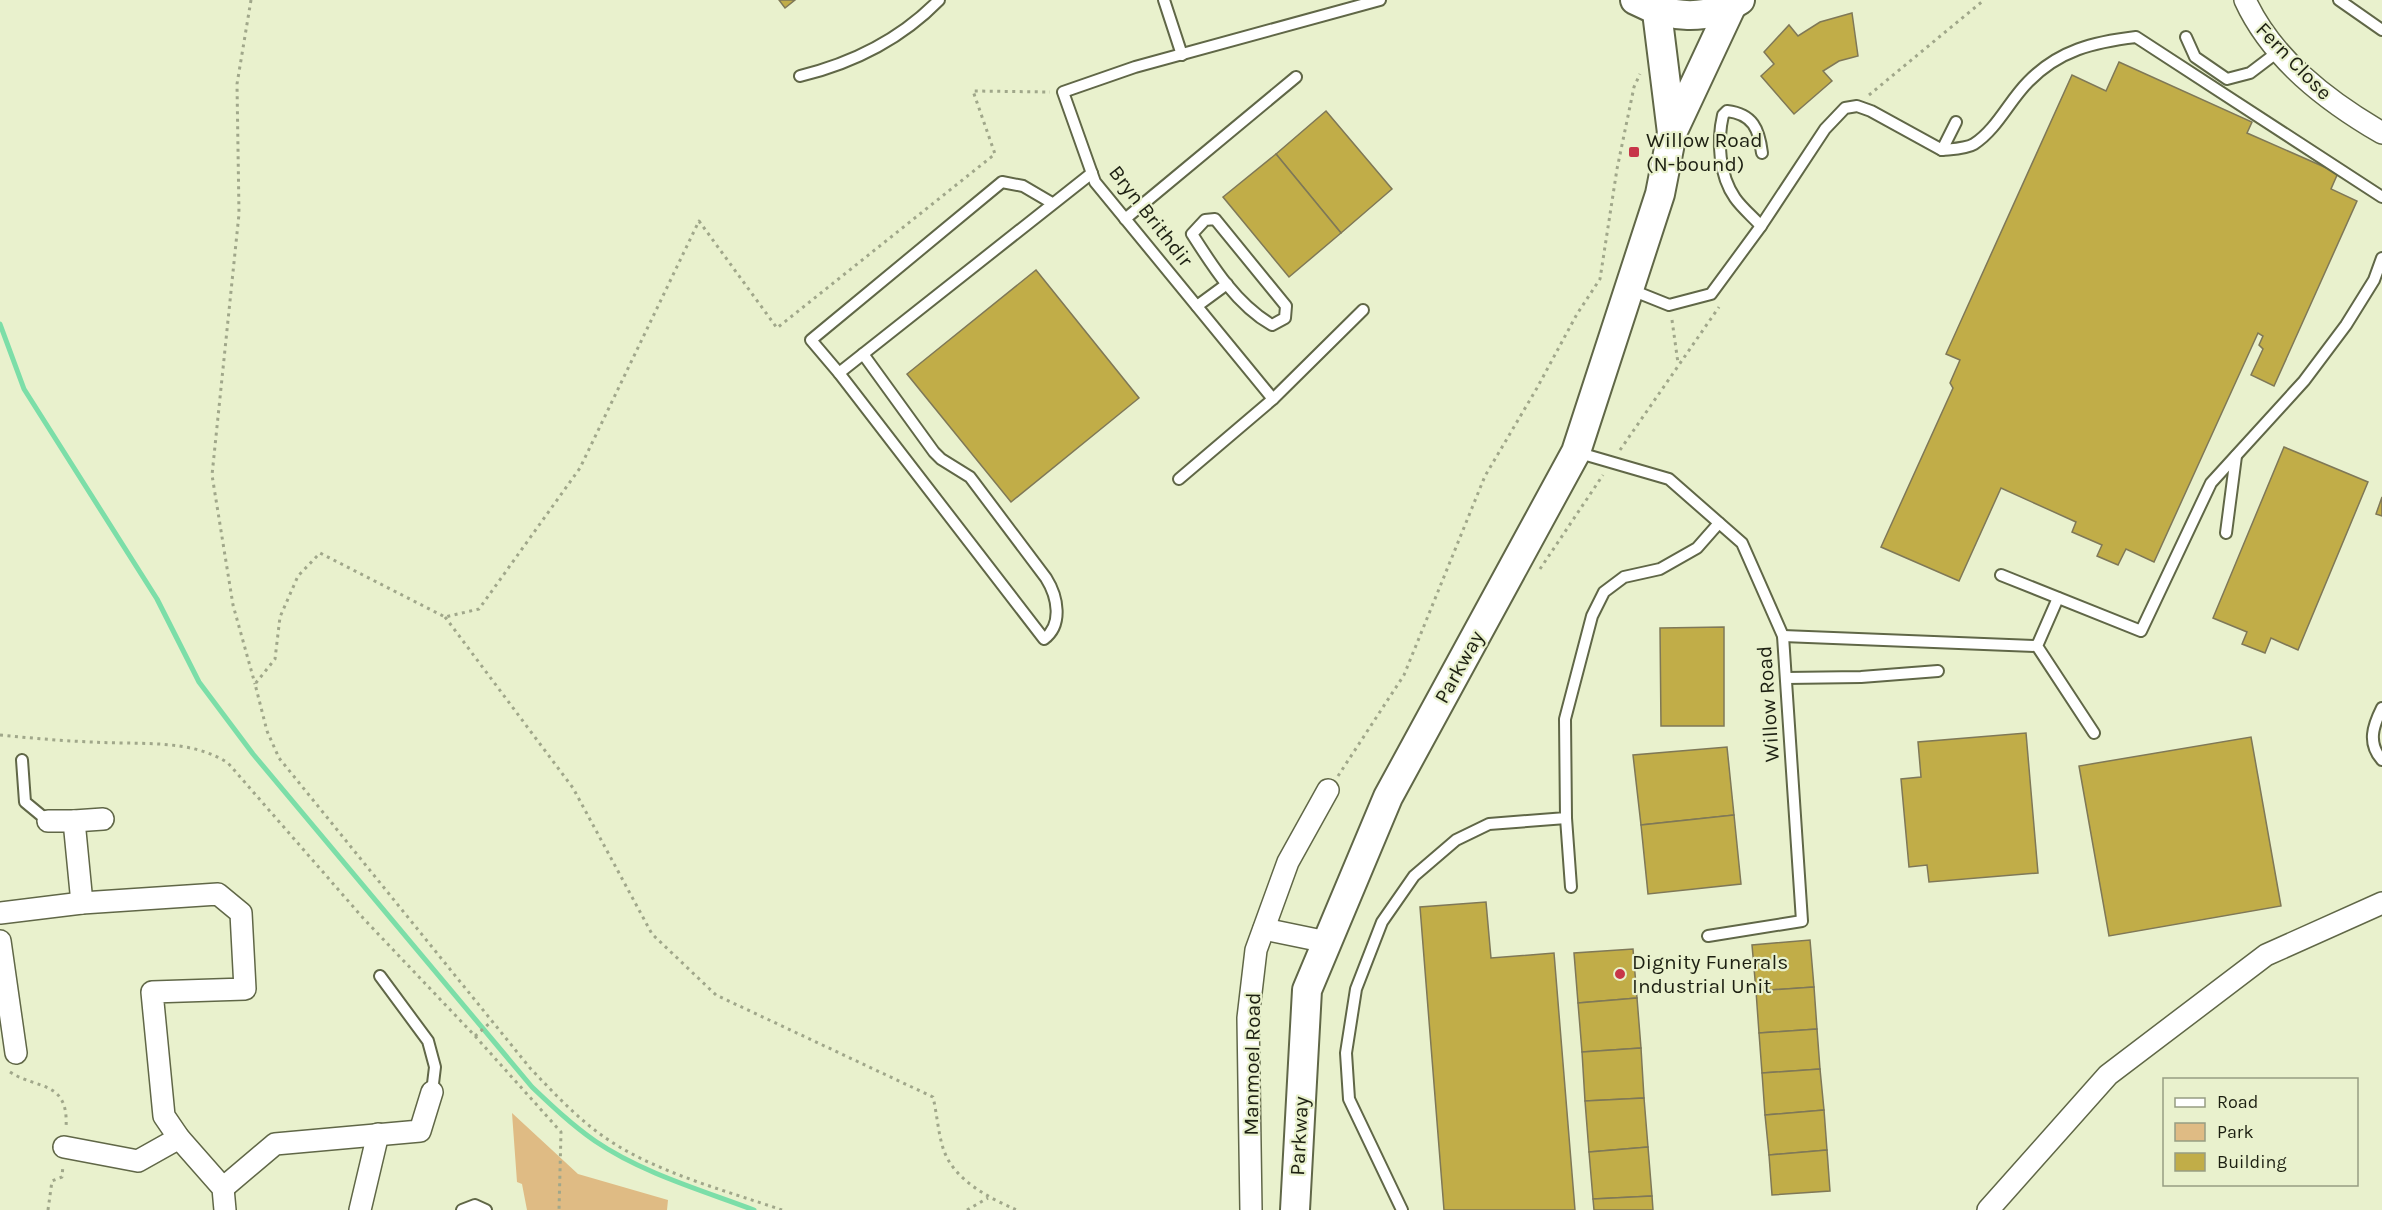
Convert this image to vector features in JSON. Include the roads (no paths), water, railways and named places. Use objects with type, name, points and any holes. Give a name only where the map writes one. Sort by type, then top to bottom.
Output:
[{"type":"main road","points":[[1672,133],[1646,6],[1683,16],[1708,14],[1736,3]]},
{"type":"main road","points":[[1672,133],[1736,3]]},
{"type":"main road","name":"Parkway","points":[[1295,1210],[1307,990],[1388,797],[1576,452],[1660,194],[1672,133]]},
{"type":"street","name":"Fern Close","points":[[2245,0],[2256,25],[2318,92],[2348,114],[2382,133]]},
{"type":"street","name":"Manmoel Road","points":[[1251,1210],[1248,1018],[1256,950],[1288,862],[1328,790]]},
{"type":"street","points":[[48,822],[103,819]]},
{"type":"street","points":[[74,821],[82,903]]},
{"type":"street","points":[[0,913],[82,903],[218,894],[240,913],[245,989],[152,992],[164,1116],[179,1138],[223,1188],[225,1210]]},
{"type":"street","points":[[1988,1210],[2108,1075],[2266,955],[2382,903]]},
{"type":"street","points":[[1264,929],[1327,942]]},
{"type":"street","points":[[0,941],[11,1061]]},
{"type":"street","points":[[223,1188],[275,1144],[420,1131],[432,1092]]},
{"type":"street","points":[[360,1210],[378,1134]]},
{"type":"street","points":[[64,1147],[138,1161],[179,1138]]},
{"type":"lane","points":[[800,76],[851,61],[906,30],[939,0]]},
{"type":"lane","points":[[1164,0],[1182,55],[1380,0]]},
{"type":"lane","points":[[2339,0],[2382,30]]},
{"type":"lane","points":[[1629,289],[1669,305],[1711,294],[1761,226],[1825,129],[1845,108],[1857,106],[1886,118],[1942,150],[1972,145],[1991,129],[2028,81],[2070,50],[2136,37],[2382,197]]},
{"type":"lane","points":[[2186,37],[2195,57],[2227,79],[2250,73],[2279,51]]},
{"type":"lane","name":"Bryn Brithdir","points":[[1182,55],[1064,92],[1095,182],[1272,399]]},
{"type":"lane","points":[[1125,219],[1296,77]]},
{"type":"lane","points":[[1761,226],[1734,197],[1726,175],[1718,135],[1723,115],[1727,111],[1736,112],[1755,122],[1760,135],[1762,153]]},
{"type":"lane","points":[[1942,150],[1956,122]]},
{"type":"lane","points":[[839,374],[1092,173]]},
{"type":"lane","points":[[863,354],[940,459],[970,477],[1046,578],[1053,590],[1057,624],[1051,634],[1044,639],[811,340],[1002,182],[1023,186],[1052,203]]},
{"type":"lane","points":[[1215,219],[1245,255],[1286,306],[1285,318],[1272,325],[1259,318],[1227,284],[1192,234],[1205,220],[1215,219]]},
{"type":"lane","points":[[2001,575],[2141,631],[2211,483],[2304,381],[2346,325],[2374,280],[2382,258]]},
{"type":"lane","points":[[1197,306],[1227,284]]},
{"type":"lane","points":[[1179,479],[1272,399],[1363,310]]},
{"type":"lane","name":"Willow Road","points":[[1576,452],[1669,479],[1742,543],[1783,636],[1803,921],[1708,936]]},
{"type":"lane","points":[[2226,532],[2236,456]]},
{"type":"lane","points":[[1571,887],[1566,818],[1565,719],[1592,616],[1604,592],[1624,577],[1660,569],[1697,548],[1719,523]]},
{"type":"lane","points":[[2037,646],[2058,598]]},
{"type":"lane","points":[[1783,636],[2037,646]]},
{"type":"lane","points":[[2037,646],[2094,733]]},
{"type":"lane","points":[[1786,678],[1861,677],[1938,671]]},
{"type":"lane","points":[[2382,708],[2372,737],[2374,748],[2382,759]]},
{"type":"lane","points":[[22,760],[25,802],[48,822]]},
{"type":"lane","points":[[1402,1210],[1349,1099],[1346,1053],[1356,988],[1382,922],[1414,876],[1456,840],[1489,824],[1566,818]]},
{"type":"lane","points":[[380,976],[428,1041],[435,1066],[432,1092]]},
{"type":"lane","points":[[462,1210],[475,1205],[486,1210]]},
{"type":"waterway","points":[[0,324],[24,389],[157,599],[199,682],[253,754],[532,1087],[578,1128],[613,1152],[652,1172],[754,1210]]},
{"type":"place","name":"Willow Road (N-bound)","points":[[1634,152]]},
{"type":"place","name":"Dignity Funerals Industrial Unit","points":[[1620,974]]}]
